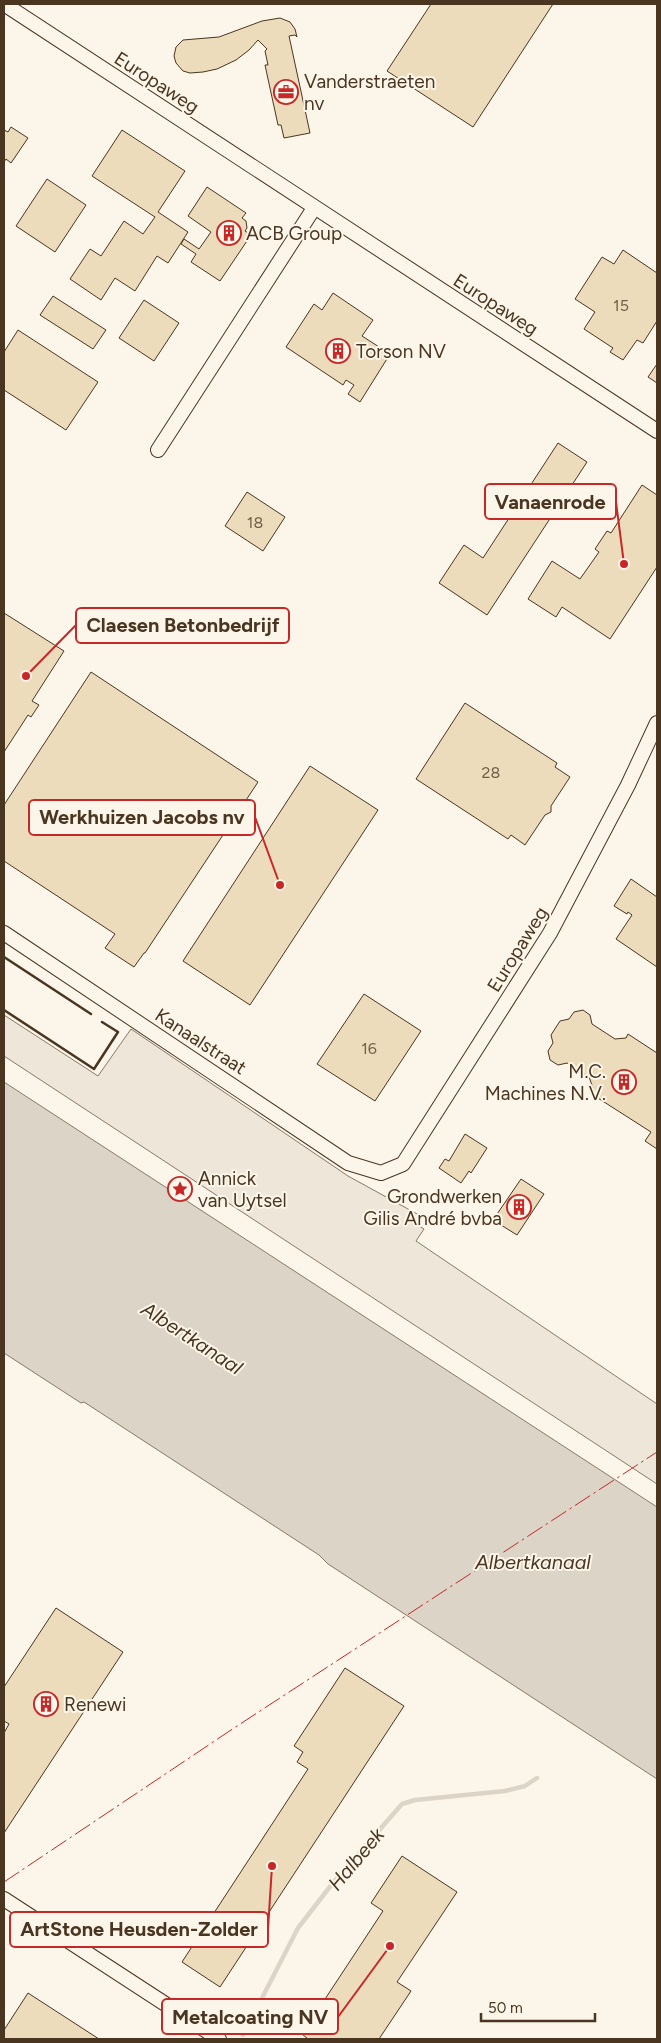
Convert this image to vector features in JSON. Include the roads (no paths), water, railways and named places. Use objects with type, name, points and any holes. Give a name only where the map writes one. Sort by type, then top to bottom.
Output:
[{"type":"street","name":"Europaweg","points":[[4,4],[657,431]]},
{"type":"street","points":[[158,450],[314,208]]},
{"type":"street","name":"Europaweg","points":[[381,1173],[403,1164],[550,933],[620,802],[657,723]]},
{"type":"street","name":"Kanaalstraat","points":[[4,933],[348,1163],[381,1173]]},
{"type":"street","points":[[4,1899],[218,2039]]},
{"type":"water","name":"Albertkanaal","points":[[4,1082],[657,1507],[657,1779],[328,1564],[319,1555],[84,1402],[81,1403],[4,1353]]},
{"type":"waterway","name":"Halbeek","points":[[243,2035],[298,1928],[332,1884],[402,1804],[415,1800],[505,1791],[525,1786],[537,1778]]},
{"type":"place","name":"Vanderstraeten nv","points":[[286,92]]},
{"type":"place","name":"ACB Group","points":[[229,233]]},
{"type":"place","name":"Torson NV","points":[[338,351]]},
{"type":"place","name":"Vanaenrode","points":[[624,564]]},
{"type":"place","name":"Claesen Betonbedrijf","points":[[26,676]]},
{"type":"place","name":"Werkhuizen Jacobs nv","points":[[280,885]]},
{"type":"place","name":"M.C. Machines N.V.","points":[[624,1082]]},
{"type":"place","name":"Annick van Uytsel","points":[[180,1189]]},
{"type":"place","name":"Grondwerken Gilis André bvba","points":[[519,1207]]},
{"type":"place","name":"Renewi","points":[[46,1704]]},
{"type":"place","name":"ArtStone Heusden-Zolder","points":[[272,1866]]},
{"type":"place","name":"Metalcoating NV","points":[[390,1946]]}]
